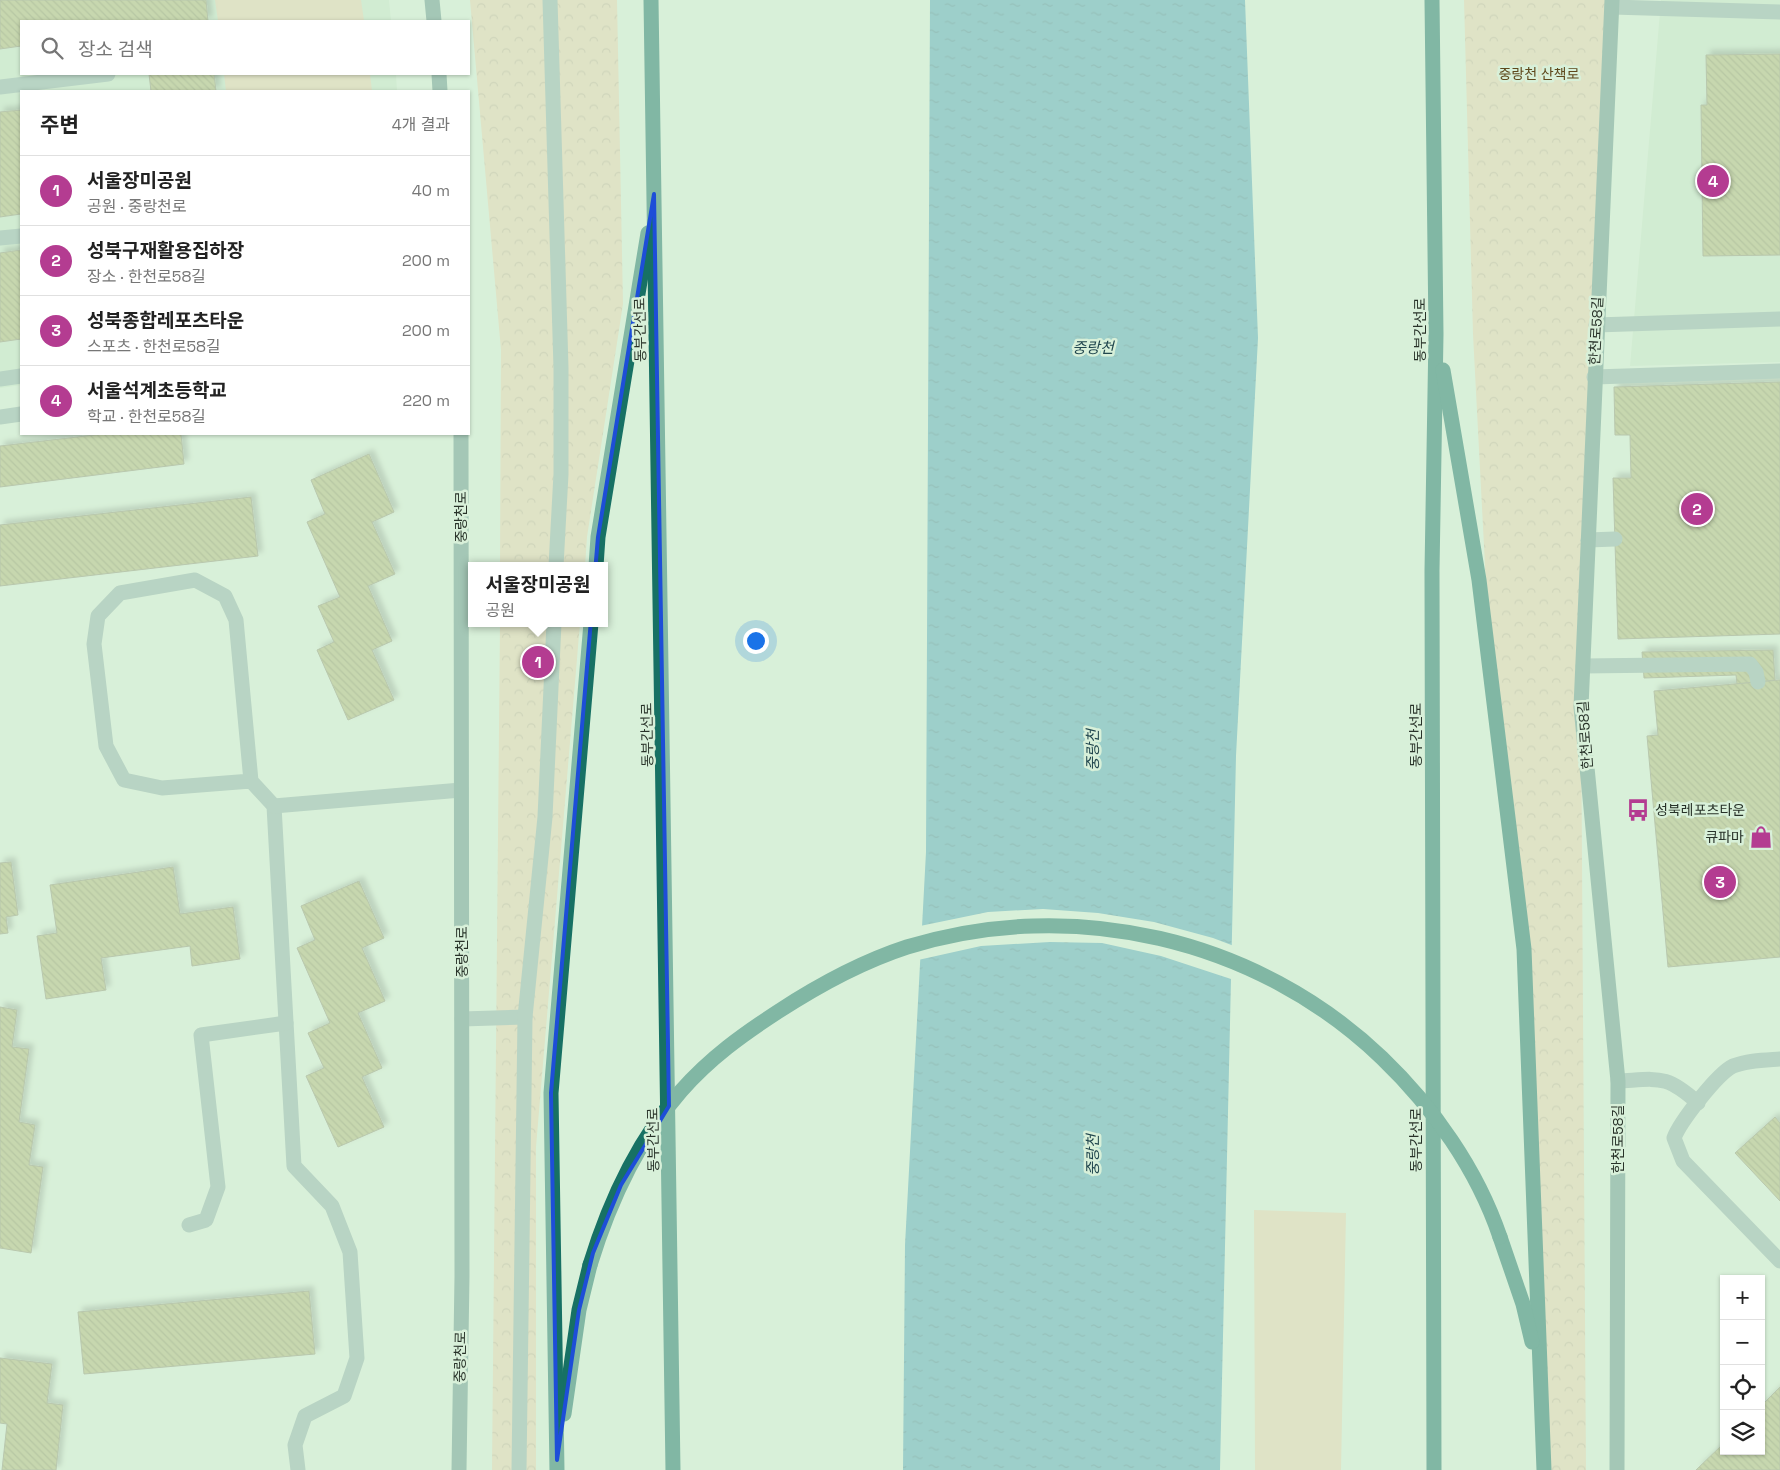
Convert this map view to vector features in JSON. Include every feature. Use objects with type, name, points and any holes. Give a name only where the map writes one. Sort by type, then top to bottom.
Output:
[{"type":"highway","name":"동부간선로","points":[[651,0],[673,1470]]},
{"type":"highway","name":"동부간선로","points":[[1432,0],[1436,334],[1432,572],[1434,1470]]},
{"type":"highway","points":[[596,562],[598,538],[654,194]]},
{"type":"highway","points":[[1436,334],[1479,580],[1524,949],[1544,1470]]},
{"type":"highway","points":[[557,1465],[552,1093],[591,627]]},
{"type":"highway","points":[[557,1465],[579,1310],[590,1265],[614,1199],[650,1132],[683,1089],[717,1053],[731,1043],[817,987],[888,954],[969,932],[1040,926],[1110,929],[1182,943],[1250,968],[1323,1009],[1373,1049],[1408,1084],[1428,1109],[1477,1183],[1492,1212],[1523,1304],[1541,1405]]},
{"type":"street","points":[[432,0],[434,20]]},
{"type":"street","points":[[550,0],[561,368],[560,474],[556,562]]},
{"type":"street","points":[[1612,4],[1707,5],[1780,12]]},
{"type":"street","name":"한천로58길","points":[[1612,4],[1596,325],[1581,707],[1618,1081],[1617,1470]]},
{"type":"street","points":[[0,87],[100,75]]},
{"type":"street","points":[[439,75],[440,90]]},
{"type":"street","points":[[0,238],[20,236]]},
{"type":"street","points":[[1596,325],[1780,320]]},
{"type":"street","points":[[1594,377],[1780,371]]},
{"type":"street","points":[[0,379],[20,376]]},
{"type":"street","points":[[0,417],[20,414]]},
{"type":"street","name":"중랑천로","points":[[459,1470],[462,1018],[461,435]]},
{"type":"street","points":[[1588,540],[1615,539]]},
{"type":"street","points":[[251,781],[162,788],[124,780],[106,746],[94,644],[98,616],[120,593],[195,580],[225,596],[236,620],[251,781],[274,806],[294,1166],[332,1206],[350,1252],[357,1358],[344,1396],[305,1416],[295,1445],[298,1470]]},
{"type":"street","points":[[519,1470],[525,1018],[545,816],[554,627]]},
{"type":"street","points":[[1582,666],[1750,664],[1754,668],[1758,682]]},
{"type":"street","points":[[274,806],[462,790]]},
{"type":"street","points":[[462,1018],[525,1018]]},
{"type":"street","points":[[189,1225],[206,1220],[218,1187],[201,1035],[286,1023]]},
{"type":"street","points":[[1780,1059],[1748,1062],[1732,1067],[1719,1077],[1678,1127],[1674,1138],[1683,1161],[1780,1261]]},
{"type":"street","points":[[1618,1081],[1656,1079],[1670,1081],[1679,1086],[1698,1103]]},
{"type":"highlighted area","points":[[654,194],[669,1106],[621,1185],[593,1253],[579,1310],[557,1460],[551,1093],[598,537]]},
{"type":"shaded area","points":[[0,0],[389,0],[391,20],[20,20],[20,75],[396,75],[397,90],[20,90],[20,385],[0,388]]},
{"type":"shaded area","points":[[1661,0],[1780,0],[1780,362],[1630,366]]},
{"type":"green space","points":[[215,0],[361,0],[364,20],[218,20]]},
{"type":"green space","points":[[470,0],[617,0],[623,304],[587,537],[585,562],[500,562],[501,350]]},
{"type":"green space","name":"중랑천 산책로","points":[[1464,0],[1615,0],[1581,707],[1586,1470],[1544,1470],[1525,975],[1488,623],[1473,334]]},
{"type":"green space","points":[[224,75],[370,75],[372,90],[226,90]]},
{"type":"green space","points":[[500,627],[580,627],[536,1147],[536,1470],[492,1470]]},
{"type":"green space","points":[[1254,1210],[1346,1213],[1341,1470],[1255,1470]]},
{"type":"water","name":"중랑천","points":[[930,0],[1245,0],[1258,338],[1236,756],[1220,1470],[903,1470],[905,1245],[926,852]]},
{"type":"pier","points":[[1043,909],[1098,913],[1154,922],[1213,938],[1234,946],[1234,980],[1161,956],[1102,943],[1050,942],[981,946],[918,960],[920,926],[988,912]]},
{"type":"building","points":[[0,0],[206,0],[208,20],[20,20],[20,46],[0,49]]},
{"type":"building","points":[[1780,54],[1780,255],[1703,256],[1701,105],[1707,105],[1706,55]]},
{"type":"building","points":[[149,75],[214,75],[216,90],[151,90]]},
{"type":"building","points":[[20,110],[20,214],[0,217],[0,112]]},
{"type":"building","points":[[20,250],[20,339],[0,342],[0,253]]},
{"type":"building","points":[[1780,382],[1780,634],[1618,639],[1613,478],[1631,478],[1630,435],[1615,435],[1614,387]]},
{"type":"building","points":[[94,435],[181,435],[184,464],[0,487],[0,446]]},
{"type":"building","points":[[369,454],[394,512],[372,522],[395,574],[368,586],[392,641],[372,650],[394,700],[348,720],[317,650],[334,642],[318,606],[340,597],[307,522],[325,514],[311,480]]},
{"type":"building","points":[[251,497],[258,556],[0,586],[0,525]]},
{"type":"building","points":[[1773,650],[1775,680],[1737,684],[1736,675],[1644,678],[1642,652]]},
{"type":"building","points":[[1780,680],[1780,957],[1668,967],[1647,736],[1658,735],[1654,691]]},
{"type":"building","points":[[11,862],[18,915],[6,917],[8,933],[0,934],[0,863]]},
{"type":"building","points":[[173,867],[180,914],[233,907],[240,959],[192,966],[190,946],[101,958],[106,990],[46,999],[37,936],[57,933],[50,885]]},
{"type":"building","points":[[359,881],[384,938],[362,948],[385,1001],[358,1013],[382,1068],[362,1077],[384,1127],[338,1147],[306,1076],[324,1068],[308,1033],[330,1023],[297,948],[315,940],[301,906]]},
{"type":"building","points":[[0,1007],[17,1010],[12,1047],[29,1049],[19,1122],[35,1125],[29,1165],[43,1167],[31,1253],[0,1248]]},
{"type":"building","points":[[1775,1117],[1780,1123],[1780,1201],[1735,1153]]},
{"type":"building","points":[[309,1291],[315,1354],[84,1374],[78,1312]]},
{"type":"building","points":[[0,1358],[52,1364],[47,1403],[63,1405],[56,1470],[2,1470],[7,1424],[0,1423]]},
{"type":"building","points":[[1780,1387],[1780,1470],[1696,1470],[1720,1447],[1720,1455],[1765,1455],[1765,1402]]},
{"type":"place","name":"서울석계초등학교","points":[[1713,181]]},
{"type":"place","name":"성북구재활용집하장","points":[[1697,509]]},
{"type":"place","name":"서울장미공원","points":[[538,662]]},
{"type":"place","name":"성북레포츠타운","points":[[1638,810]]},
{"type":"place","name":"큐파마","points":[[1761,837]]},
{"type":"place","name":"성북종합레포츠타운","points":[[1720,882]]}]
